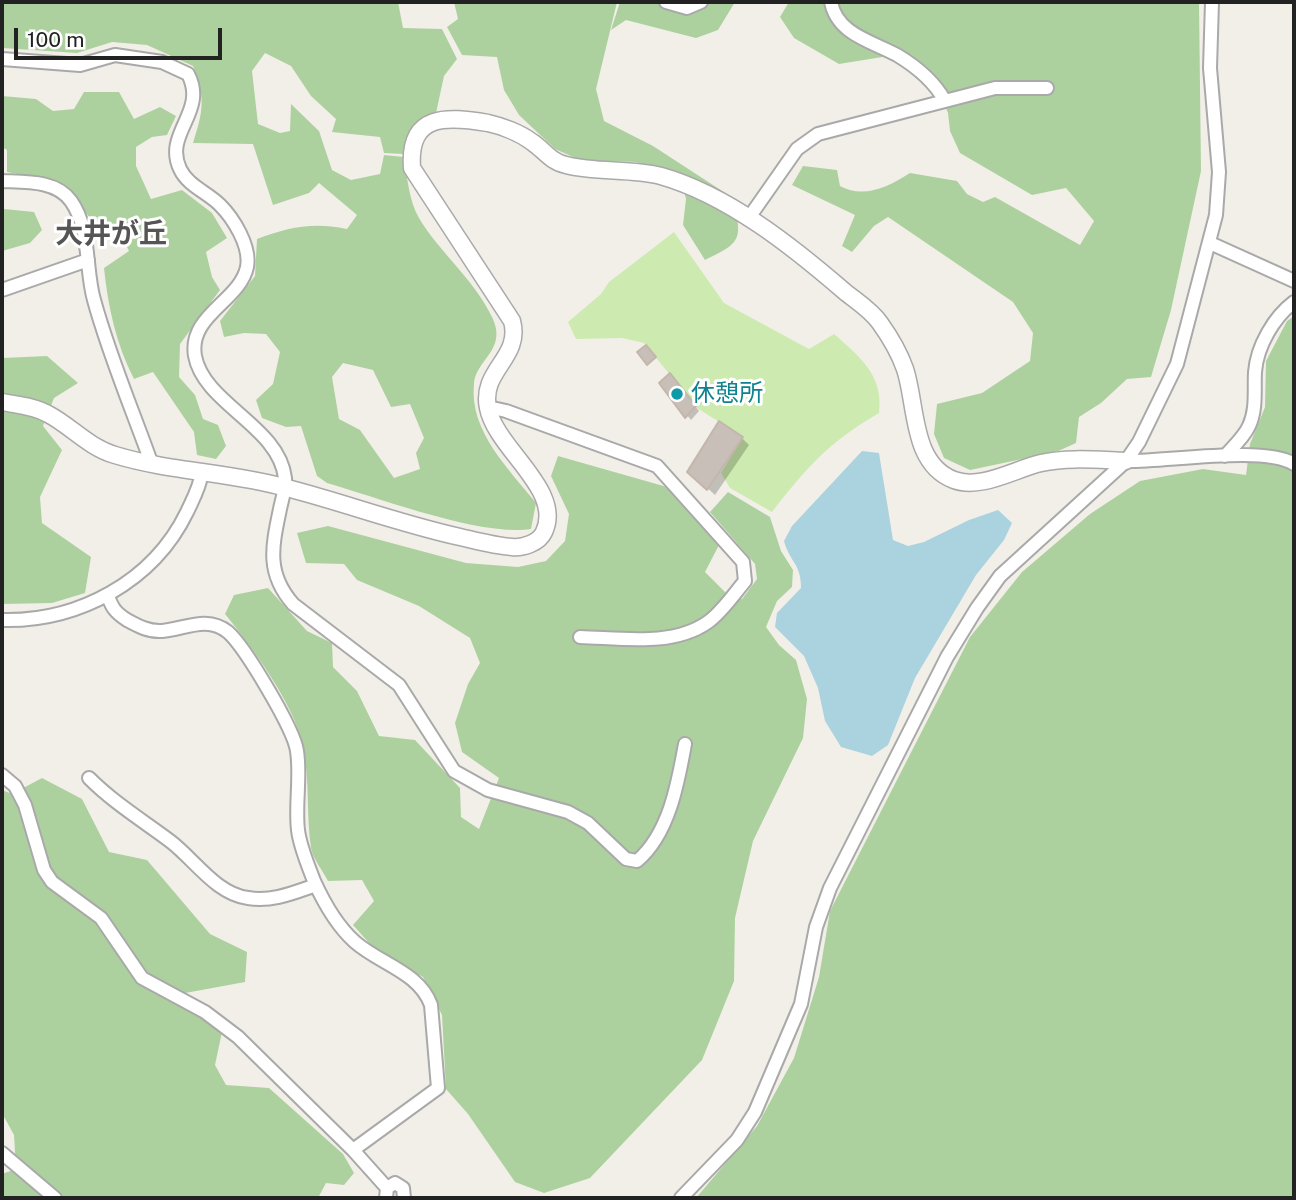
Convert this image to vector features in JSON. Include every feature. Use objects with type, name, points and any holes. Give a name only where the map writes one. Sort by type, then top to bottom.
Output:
[{"type":"street","points":[[667,2],[687,8],[701,2]]},
{"type":"street","points":[[831,2],[834,16],[844,27],[897,56],[935,82],[945,101]]},
{"type":"street","points":[[681,1198],[737,1140],[755,1112],[801,1004],[816,927],[830,888],[947,657],[1000,576],[1126,461],[1139,442],[1177,364],[1216,215],[1219,172],[1210,68],[1212,2]]},
{"type":"street","points":[[2,59],[80,65],[114,55],[162,62],[188,74],[195,99],[176,146],[177,161],[182,173],[220,205],[231,219],[243,241],[247,267],[240,281],[204,321],[195,338],[194,354],[199,370],[208,382],[268,442],[280,461],[285,487],[275,529],[272,567],[278,588],[293,604],[399,685],[454,771],[472,784],[568,812],[588,823],[626,859],[637,861],[648,852],[660,832],[679,781],[685,744]]},
{"type":"street","points":[[748,219],[797,149],[818,134],[995,88],[1047,88]]},
{"type":"street","points":[[2,402],[47,413],[98,448],[151,462],[285,487],[412,526],[514,548],[532,543],[542,536],[548,521],[546,505],[541,490],[496,431],[488,407],[487,391],[494,372],[512,349],[516,335],[512,321],[412,168],[414,139],[422,128],[447,118],[491,124],[531,141],[553,160],[568,166],[629,169],[663,177],[702,193],[784,241],[878,320],[904,366],[921,446],[928,459],[941,473],[956,481],[979,482],[1041,463],[1069,459],[1126,461],[1264,456],[1294,464]]},
{"type":"street","points":[[2,181],[39,183],[57,189],[70,200],[80,221],[93,297],[101,325],[151,462]]},
{"type":"street","points":[[1210,243],[1294,281]]},
{"type":"street","points":[[2,290],[88,260]]},
{"type":"street","points":[[1225,456],[1249,426],[1255,406],[1255,369],[1260,348],[1277,319],[1294,302]]},
{"type":"street","points":[[488,407],[506,411],[657,466],[743,562],[745,582],[709,621],[686,633],[667,638],[580,638]]},
{"type":"street","points":[[2,620],[30,621],[108,596],[136,575],[177,531],[200,484],[202,472]]},
{"type":"street","points":[[108,596],[117,614],[141,628],[160,631],[212,624],[228,632],[242,649],[294,736],[300,788],[298,830],[316,885],[338,924],[356,943],[413,979],[427,993],[431,1005],[438,1088],[353,1150]]},
{"type":"street","points":[[2,775],[15,786],[25,805],[44,870],[52,882],[101,918],[142,978],[205,1013],[238,1037],[353,1150],[386,1193],[395,1184],[403,1188],[404,1198]]},
{"type":"street","points":[[89,778],[128,813],[171,842],[216,883],[244,898],[265,900],[316,885]]},
{"type":"street","points":[[2,1153],[55,1198]]},
{"type":"green space","points":[[2,2],[398,2],[403,28],[442,29],[457,59],[444,76],[436,113],[417,126],[403,154],[384,153],[380,137],[332,132],[336,119],[311,96],[291,66],[265,53],[252,71],[258,124],[280,133],[290,131],[291,104],[319,131],[332,170],[351,180],[380,174],[384,155],[404,157],[411,196],[419,218],[476,290],[496,328],[494,346],[476,375],[474,401],[484,433],[493,448],[536,503],[531,529],[510,530],[459,522],[327,483],[317,476],[301,426],[286,427],[262,418],[256,400],[273,384],[280,352],[266,334],[244,333],[224,337],[220,321],[255,276],[257,239],[301,227],[347,229],[357,215],[319,183],[309,193],[273,205],[253,144],[193,143],[202,104],[193,66],[147,45],[112,42],[77,53],[2,48]],"holes":[[[343,363],[373,370],[391,407],[410,404],[424,438],[416,453],[420,469],[394,478],[360,430],[339,419],[332,377]]]},
{"type":"green space","points":[[454,2],[617,2],[596,89],[604,121],[653,146],[733,198],[738,231],[733,243],[705,260],[683,225],[686,199],[681,179],[636,162],[580,160],[555,149],[519,115],[504,90],[497,57],[462,55],[447,27],[458,19]]},
{"type":"green space","points":[[620,2],[735,2],[718,30],[696,38],[626,20],[611,30]]},
{"type":"green space","points":[[789,2],[1199,2],[1201,171],[1171,310],[1151,377],[1127,379],[1101,403],[1079,417],[1076,443],[1056,452],[970,470],[944,458],[934,434],[937,404],[982,393],[1030,361],[1033,333],[1013,302],[888,217],[874,226],[852,252],[842,246],[855,215],[792,185],[803,166],[837,170],[840,186],[858,191],[885,187],[910,173],[957,181],[967,194],[983,202],[995,197],[1080,245],[1094,221],[1066,188],[1032,195],[960,153],[950,131],[948,113],[932,73],[901,54],[839,64],[794,38],[780,17]]},
{"type":"green space","points":[[84,92],[119,92],[134,119],[160,107],[176,116],[167,135],[152,137],[136,147],[136,166],[151,199],[182,190],[212,213],[227,238],[206,252],[212,277],[220,290],[180,344],[179,377],[195,395],[203,419],[218,425],[226,446],[216,459],[197,455],[194,432],[153,372],[134,379],[122,352],[108,297],[104,268],[129,251],[116,225],[100,229],[70,195],[50,180],[7,172],[7,150],[2,147],[2,96],[36,99],[53,111],[74,109]]},
{"type":"green space","points":[[2,194],[4,209],[34,212],[42,230],[30,243],[2,251]]},
{"type":"green space","points":[[674,232],[724,303],[809,349],[834,334],[861,359],[874,377],[878,388],[879,413],[846,434],[820,456],[772,512],[730,488],[721,473],[743,437],[697,408],[644,343],[622,338],[576,339],[568,322],[601,294],[609,282]]},
{"type":"green space","points":[[1294,316],[1294,1198],[696,1198],[757,1126],[794,1058],[819,977],[830,911],[970,637],[1022,572],[1090,514],[1140,481],[1203,469],[1246,475],[1250,444],[1265,407],[1266,361],[1287,321]]},
{"type":"green space","points":[[47,356],[78,383],[54,398],[43,426],[62,450],[40,497],[42,523],[91,557],[85,593],[52,603],[2,604],[2,358]]},
{"type":"green space","points":[[558,456],[667,487],[719,545],[705,572],[730,597],[742,599],[757,579],[755,564],[710,512],[728,492],[770,517],[781,551],[793,570],[792,587],[777,601],[766,627],[779,645],[796,660],[807,699],[803,738],[753,841],[735,918],[734,981],[702,1060],[590,1178],[544,1193],[515,1182],[468,1114],[446,1089],[442,1015],[423,977],[379,954],[353,925],[374,901],[362,880],[328,881],[316,861],[311,848],[305,759],[298,730],[271,677],[225,614],[234,595],[268,588],[307,631],[332,643],[333,667],[357,691],[379,736],[415,740],[460,788],[461,817],[479,829],[499,778],[462,752],[455,723],[468,684],[480,663],[470,638],[419,606],[357,580],[344,564],[306,563],[297,533],[328,526],[466,563],[518,567],[546,561],[565,541],[569,514],[551,476]]},
{"type":"green space","points":[[42,778],[82,799],[109,852],[147,860],[210,934],[247,952],[245,982],[169,996],[222,1032],[215,1065],[226,1085],[269,1088],[343,1154],[354,1173],[344,1185],[326,1183],[318,1198],[2,1198],[2,1174],[16,1169],[14,1135],[2,1113],[2,790],[12,794]]},
{"type":"water","points":[[862,451],[879,453],[893,540],[908,546],[924,542],[969,520],[998,510],[1012,523],[1004,540],[976,575],[915,678],[888,745],[872,756],[841,747],[825,721],[818,688],[804,656],[775,627],[777,613],[801,588],[799,573],[784,541],[792,526]]},
{"type":"building","points":[[646,345],[656,357],[647,365],[637,352]]},
{"type":"building","name":"休憩所","points":[[670,373],[696,406],[685,418],[659,383]]},
{"type":"building","points":[[719,421],[743,437],[707,490],[687,472]]},
{"type":"place","name":"休憩所","points":[[677,394]]},
{"type":"district","name":"大井が丘","points":[[111,234]]}]
